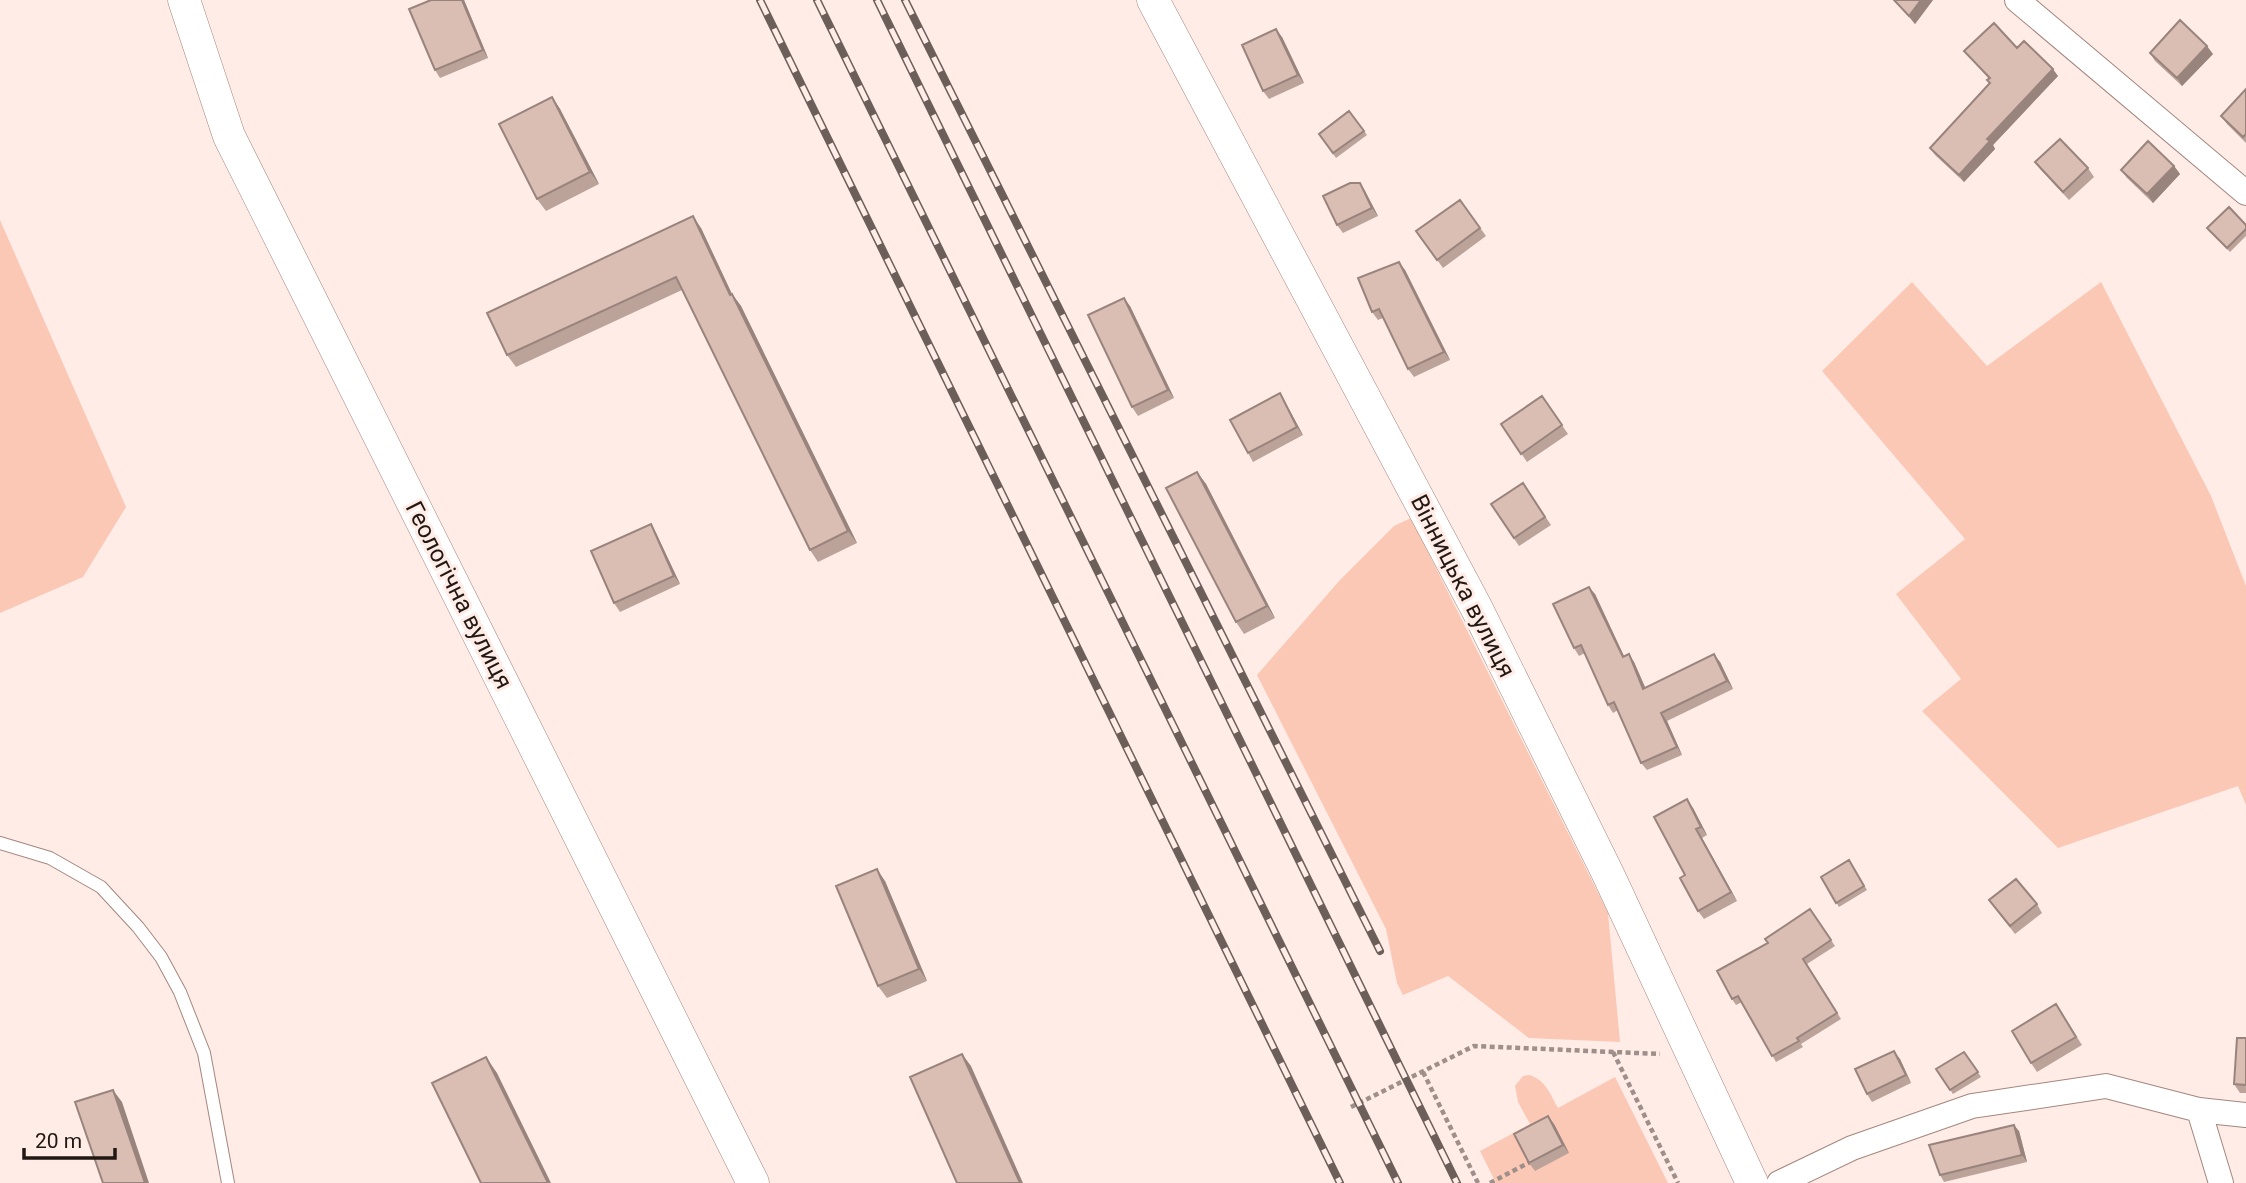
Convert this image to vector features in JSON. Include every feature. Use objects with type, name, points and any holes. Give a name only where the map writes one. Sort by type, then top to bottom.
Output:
[{"type":"street","name":"Геологічна вулиця","points":[[184,0],[229,136],[753,1183]]},
{"type":"street","name":"Вінницька вулиця","points":[[1153,0],[1477,609],[1608,874],[1752,1183]]},
{"type":"street","points":[[2017,0],[2246,193]]},
{"type":"street","points":[[1779,1183],[1852,1148],[1972,1107],[2106,1086],[2199,1110],[2246,1115]]},
{"type":"street","points":[[2199,1110],[2221,1183]]},
{"type":"lane","points":[[0,844],[50,858],[101,887],[161,957],[180,992],[204,1053],[228,1183]]},
{"type":"path","points":[[1351,1107],[1474,1046],[1692,1055]]},
{"type":"path","points":[[1613,1052],[1678,1183]]},
{"type":"path","points":[[1423,1072],[1478,1183]]},
{"type":"path","points":[[1490,1183],[1530,1162]]},
{"type":"shaded area","points":[[0,220],[126,507],[83,577],[0,613]]},
{"type":"shaded area","points":[[1912,282],[1987,366],[2101,282],[2211,496],[2246,586],[2246,805],[2238,786],[2058,848],[1922,711],[1961,679],[1896,594],[1965,539],[1822,371]]},
{"type":"shaded area","points":[[1411,518],[1608,913],[1620,1042],[1529,1038],[1448,976],[1403,995],[1397,983],[1386,929],[1257,675],[1340,580],[1394,526]]},
{"type":"shaded area","points":[[1529,1075],[1544,1084],[1558,1108],[1615,1077],[1668,1183],[1496,1183],[1480,1151],[1530,1124],[1518,1102],[1515,1086],[1523,1076]]},
{"type":"building","points":[[431,0],[462,0],[483,50],[435,70],[409,9]]},
{"type":"building","points":[[1894,0],[1921,0],[1909,16]]},
{"type":"building","points":[[2180,20],[2207,46],[2177,78],[2150,53]]},
{"type":"building","points":[[1994,23],[2017,48],[2024,41],[2053,69],[1987,139],[1990,141],[1959,175],[1930,148],[1990,83],[1987,80],[1990,78],[1964,51]]},
{"type":"building","points":[[1276,29],[1298,75],[1263,91],[1242,45]]},
{"type":"building","points":[[2246,89],[2246,134],[2243,137],[2221,116]]},
{"type":"building","points":[[552,97],[590,172],[537,199],[499,124]]},
{"type":"building","points":[[1349,111],[1364,131],[1333,153],[1319,134]]},
{"type":"building","points":[[2060,139],[2088,168],[2063,192],[2035,162]]},
{"type":"building","points":[[2148,141],[2174,166],[2147,194],[2121,170]]},
{"type":"building","points":[[1350,183],[1360,183],[1372,208],[1337,225],[1323,196]]},
{"type":"building","points":[[1460,200],[1480,228],[1437,260],[1416,231]]},
{"type":"building","points":[[2229,207],[2246,225],[2246,229],[2227,248],[2207,228]]},
{"type":"building","points":[[693,216],[848,531],[810,550],[676,277],[507,355],[487,313]]},
{"type":"building","points":[[1399,262],[1444,352],[1408,369],[1379,309],[1372,312],[1358,278]]},
{"type":"building","points":[[1124,298],[1168,390],[1132,407],[1088,315]]},
{"type":"building","points":[[1280,393],[1297,427],[1248,453],[1230,420]]},
{"type":"building","points":[[1542,396],[1562,425],[1521,454],[1501,424]]},
{"type":"building","points":[[1197,472],[1267,606],[1236,622],[1166,488]]},
{"type":"building","points":[[1523,483],[1545,517],[1514,538],[1491,504]]},
{"type":"building","points":[[651,524],[674,576],[614,603],[591,551]]},
{"type":"building","points":[[1589,587],[1623,657],[1629,654],[1643,689],[1714,654],[1727,681],[1661,713],[1677,747],[1641,763],[1614,702],[1608,705],[1581,645],[1574,648],[1553,604]]},
{"type":"building","points":[[1687,799],[1701,827],[1696,829],[1731,892],[1698,911],[1680,878],[1685,875],[1654,817]]},
{"type":"building","points":[[1849,860],[1864,886],[1836,903],[1821,877]]},
{"type":"building","points":[[877,869],[919,969],[878,986],[836,886]]},
{"type":"building","points":[[2016,879],[2037,904],[2010,926],[1989,900]]},
{"type":"building","points":[[1810,909],[1831,940],[1803,959],[1837,1013],[1797,1038],[1799,1041],[1772,1056],[1738,996],[1732,999],[1717,971],[1768,943],[1765,939]]},
{"type":"building","points":[[2056,1004],[2076,1037],[2031,1063],[2012,1031]]},
{"type":"building","points":[[2237,1038],[2246,1038],[2246,1085],[2234,1084]]},
{"type":"building","points":[[1894,1051],[1906,1075],[1867,1094],[1855,1069]]},
{"type":"building","points":[[1964,1052],[1978,1072],[1950,1090],[1936,1069]]},
{"type":"building","points":[[962,1054],[1020,1183],[957,1183],[910,1077]]},
{"type":"building","points":[[486,1057],[548,1183],[481,1183],[432,1083]]},
{"type":"building","points":[[113,1090],[145,1183],[103,1183],[75,1102]]},
{"type":"building","points":[[1548,1116],[1563,1145],[1529,1163],[1514,1134]]},
{"type":"building","points":[[2014,1125],[2022,1155],[1940,1175],[1929,1145]]},
{"type":"railway","points":[[760,0],[1340,1183]]},
{"type":"railway","points":[[817,0],[1398,1183]]},
{"type":"railway","points":[[877,0],[1457,1183]]},
{"type":"railway","points":[[905,0],[1380,951]]}]
